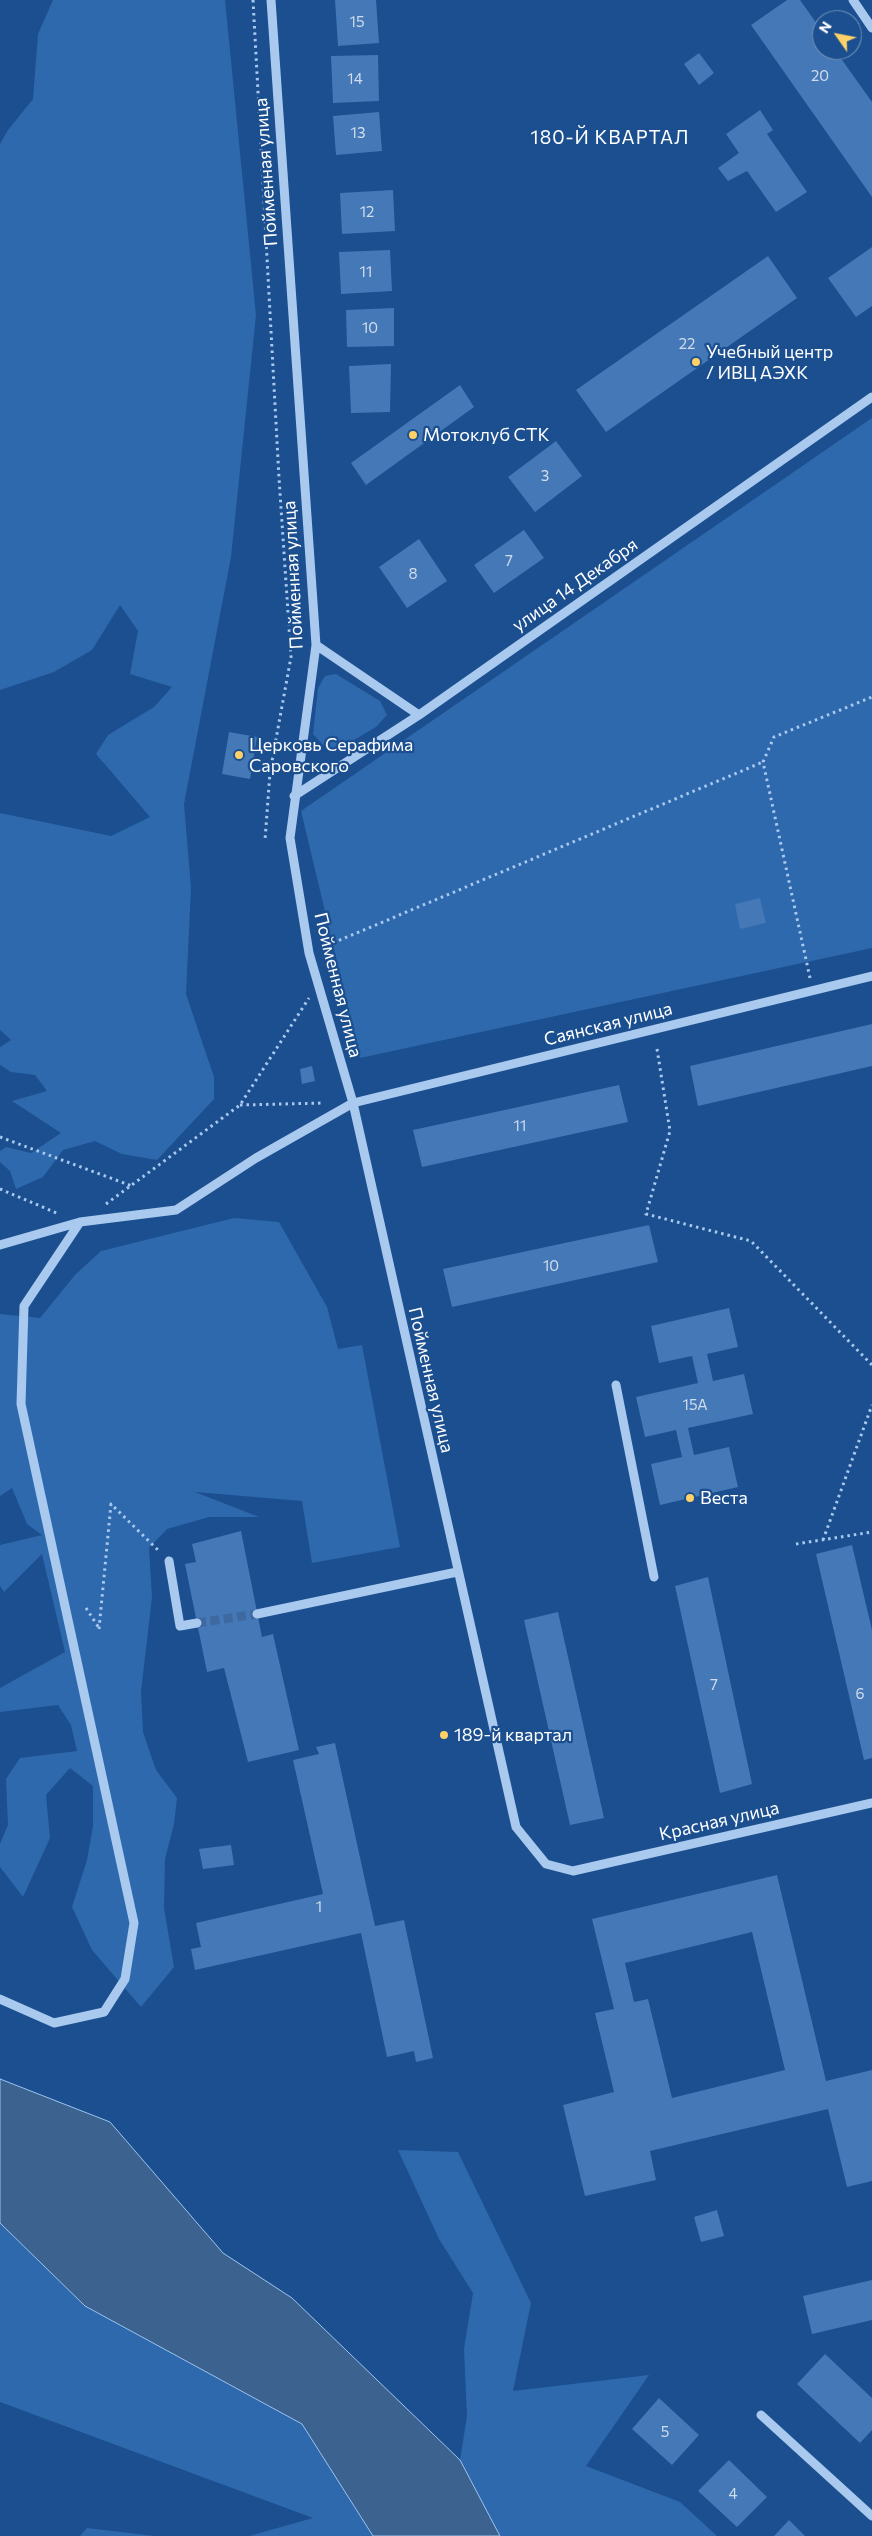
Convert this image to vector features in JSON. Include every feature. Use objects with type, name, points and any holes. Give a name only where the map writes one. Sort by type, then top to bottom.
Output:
[{"type":"street","name":"Пойменная улица","points":[[271,0],[316,645],[294,796],[290,838],[309,953],[352,1103],[516,1827],[546,1864],[573,1871]]},
{"type":"street","points":[[853,0],[872,28]]},
{"type":"street","name":"улица 14 Декабря","points":[[294,796],[419,715],[872,397]]},
{"type":"street","points":[[316,645],[419,715]]},
{"type":"street","name":"Саянская улица","points":[[0,1245],[80,1222],[176,1210],[256,1158],[352,1103],[872,976]]},
{"type":"street","points":[[0,1999],[54,2023],[104,2012],[125,1979],[134,1923],[22,1404],[24,1306],[80,1222]]},
{"type":"street","points":[[616,1385],[654,1578]]},
{"type":"street","points":[[169,1561],[180,1626],[197,1623]]},
{"type":"street","points":[[257,1614],[458,1572]]},
{"type":"street","name":"Красная улица","points":[[573,1871],[872,1803]]},
{"type":"street","points":[[761,2415],[872,2516]]},
{"type":"path","points":[[253,0],[279,478],[291,657],[270,772],[266,840]]},
{"type":"path","points":[[813,990],[763,762],[774,737],[872,698]]},
{"type":"path","points":[[309,953],[763,762]]},
{"type":"path","points":[[102,1207],[133,1186],[240,1105],[318,983]]},
{"type":"path","points":[[656,1049],[670,1131],[646,1214],[751,1241],[872,1365]]},
{"type":"path","points":[[240,1105],[352,1103]]},
{"type":"path","points":[[0,1137],[133,1186]]},
{"type":"path","points":[[0,1188],[80,1222]]},
{"type":"path","points":[[823,1540],[872,1405]]},
{"type":"path","points":[[86,1608],[99,1629],[111,1504],[169,1561]]},
{"type":"path","points":[[796,1544],[872,1532]]},
{"type":"shaded area","points":[[53,0],[225,0],[256,315],[231,557],[184,804],[191,888],[186,994],[214,1077],[214,1099],[157,1160],[122,1154],[95,1141],[63,1150],[43,1177],[16,1189],[10,1171],[0,1162],[0,1151],[6,1147],[31,1153],[61,1133],[12,1101],[47,1091],[35,1075],[11,1072],[0,1065],[0,1047],[11,1040],[0,1030],[0,813],[111,836],[150,817],[96,754],[108,735],[154,707],[172,687],[130,674],[138,631],[120,605],[92,650],[54,672],[0,690],[0,144],[8,130],[33,99],[38,34]]},
{"type":"shaded area","points":[[872,418],[872,948],[360,1058],[301,811]]},
{"type":"shaded area","points":[[336,674],[380,701],[387,715],[376,727],[339,749],[323,745],[313,734],[318,688],[325,676]]},
{"type":"shaded area","points":[[234,1218],[279,1222],[327,1307],[338,1349],[362,1345],[400,1547],[312,1563],[302,1501],[195,1492],[259,1517],[209,1517],[167,1529],[149,1548],[152,1597],[141,1692],[143,1732],[156,1770],[177,1798],[174,1824],[165,1859],[164,1908],[174,1967],[141,2007],[92,1950],[72,1907],[87,1860],[93,1826],[93,1786],[70,1768],[46,1795],[50,1838],[23,1897],[0,1867],[0,1844],[8,1825],[6,1779],[20,1758],[77,1751],[71,1725],[58,1705],[0,1712],[0,1688],[65,1652],[42,1554],[4,1592],[0,1586],[0,1545],[42,1535],[27,1524],[12,1488],[0,1496],[0,1314],[40,1318],[75,1275],[101,1251]]},
{"type":"shaded area","points":[[0,2079],[110,2122],[223,2253],[292,2298],[460,2460],[500,2536],[373,2536],[302,2424],[85,2306],[0,2223]]},
{"type":"shaded area","points":[[398,2150],[458,2152],[531,2303],[513,2391],[649,2375],[586,2466],[680,2502],[717,2536],[500,2536],[460,2460],[467,2416],[464,2349],[473,2293],[439,2239]]},
{"type":"shaded area","points":[[0,2223],[85,2306],[302,2424],[373,2536],[249,2536],[313,2518],[0,2402]]},
{"type":"shaded area","points":[[87,2528],[155,2536],[80,2536]]},
{"type":"building","points":[[335,0],[376,0],[379,43],[338,46]]},
{"type":"building","points":[[787,0],[800,0],[812,17],[812,60],[842,60],[872,102],[872,197],[751,25]]},
{"type":"building","points":[[699,53],[714,73],[699,85],[684,64]]},
{"type":"building","points":[[378,55],[379,101],[333,103],[331,56]]},
{"type":"building","points":[[760,110],[773,130],[767,134],[807,192],[776,212],[747,171],[728,181],[718,168],[739,153],[726,134]]},
{"type":"building","points":[[379,112],[382,151],[336,155],[333,116]]},
{"type":"building","points":[[393,190],[395,231],[342,234],[340,193]]},
{"type":"building","points":[[872,247],[872,306],[856,317],[828,278]]},
{"type":"building","points":[[390,250],[392,291],[341,294],[339,252]]},
{"type":"building","points":[[768,256],[797,298],[606,432],[576,390]]},
{"type":"building","points":[[394,308],[394,346],[347,347],[346,310]]},
{"type":"building","points":[[391,364],[390,412],[351,413],[349,366]]},
{"type":"building","name":"Мотоклуб СТК","points":[[460,385],[474,407],[366,485],[351,463]]},
{"type":"building","points":[[556,441],[582,476],[535,512],[508,477]]},
{"type":"building","points":[[524,530],[544,558],[494,593],[474,565]]},
{"type":"building","points":[[419,539],[447,581],[407,608],[379,567]]},
{"type":"building","name":"Церковь Серафима Саровского","points":[[229,732],[257,737],[250,779],[222,774]]},
{"type":"building","points":[[760,898],[766,923],[740,929],[735,904]]},
{"type":"building","points":[[872,1024],[872,1066],[698,1106],[690,1066]]},
{"type":"building","points":[[312,1066],[315,1081],[302,1084],[300,1069]]},
{"type":"building","points":[[619,1085],[628,1122],[422,1167],[413,1130]]},
{"type":"building","points":[[649,1225],[658,1262],[452,1307],[443,1269]]},
{"type":"building","points":[[729,1308],[738,1347],[707,1354],[713,1381],[744,1374],[753,1414],[688,1428],[694,1455],[729,1447],[738,1487],[660,1505],[651,1464],[682,1457],[676,1430],[645,1437],[636,1397],[698,1383],[692,1356],[659,1363],[651,1326]]},
{"type":"building","points":[[241,1531],[262,1637],[273,1634],[299,1750],[248,1762],[224,1668],[207,1672],[185,1564],[196,1562],[192,1544]]},
{"type":"building","points":[[852,1545],[872,1630],[872,1758],[864,1760],[816,1554]]},
{"type":"building","points":[[708,1577],[752,1784],[720,1793],[675,1586]]},
{"type":"building","points":[[558,1612],[604,1818],[570,1825],[524,1620]]},
{"type":"building","points":[[335,1743],[375,1926],[404,1920],[433,2058],[416,2062],[414,2051],[387,2057],[361,1933],[195,1970],[191,1949],[201,1947],[196,1923],[323,1894],[293,1760],[319,1754],[316,1747]]},
{"type":"building","points":[[231,1845],[234,1865],[203,1869],[199,1849]]},
{"type":"building","points":[[777,1875],[826,2081],[872,2070],[872,2181],[847,2187],[828,2109],[650,2151],[656,2180],[585,2196],[563,2105],[614,2092],[595,2013],[614,2009],[592,1919]],"holes":[[[752,1932],[785,2070],[672,2098],[648,1999],[634,2002],[625,1963]]]},
{"type":"building","points":[[717,2210],[724,2236],[701,2242],[694,2217]]},
{"type":"building","points":[[872,2280],[872,2320],[812,2334],[803,2296]]},
{"type":"building","points":[[825,2354],[872,2398],[872,2430],[860,2443],[797,2384]]},
{"type":"building","points":[[659,2398],[699,2435],[672,2465],[632,2429]]},
{"type":"building","points":[[729,2460],[767,2497],[737,2527],[698,2491]]},
{"type":"building","points":[[789,2520],[805,2536],[774,2536]]},
{"type":"tunnel","points":[[197,1623],[257,1614]]},
{"type":"place","name":"Учебный центр / ИВЦ АЭХК","points":[[696,362]]},
{"type":"place","name":"Мотоклуб СТК","points":[[413,435]]},
{"type":"place","name":"Церковь Серафима Саровского","points":[[239,755]]},
{"type":"place","name":"Веста","points":[[690,1498]]},
{"type":"place","name":"189-й квартал","points":[[444,1735]]},
{"type":"district","name":"180-Й КВАРТАЛ","points":[[610,138]]}]
